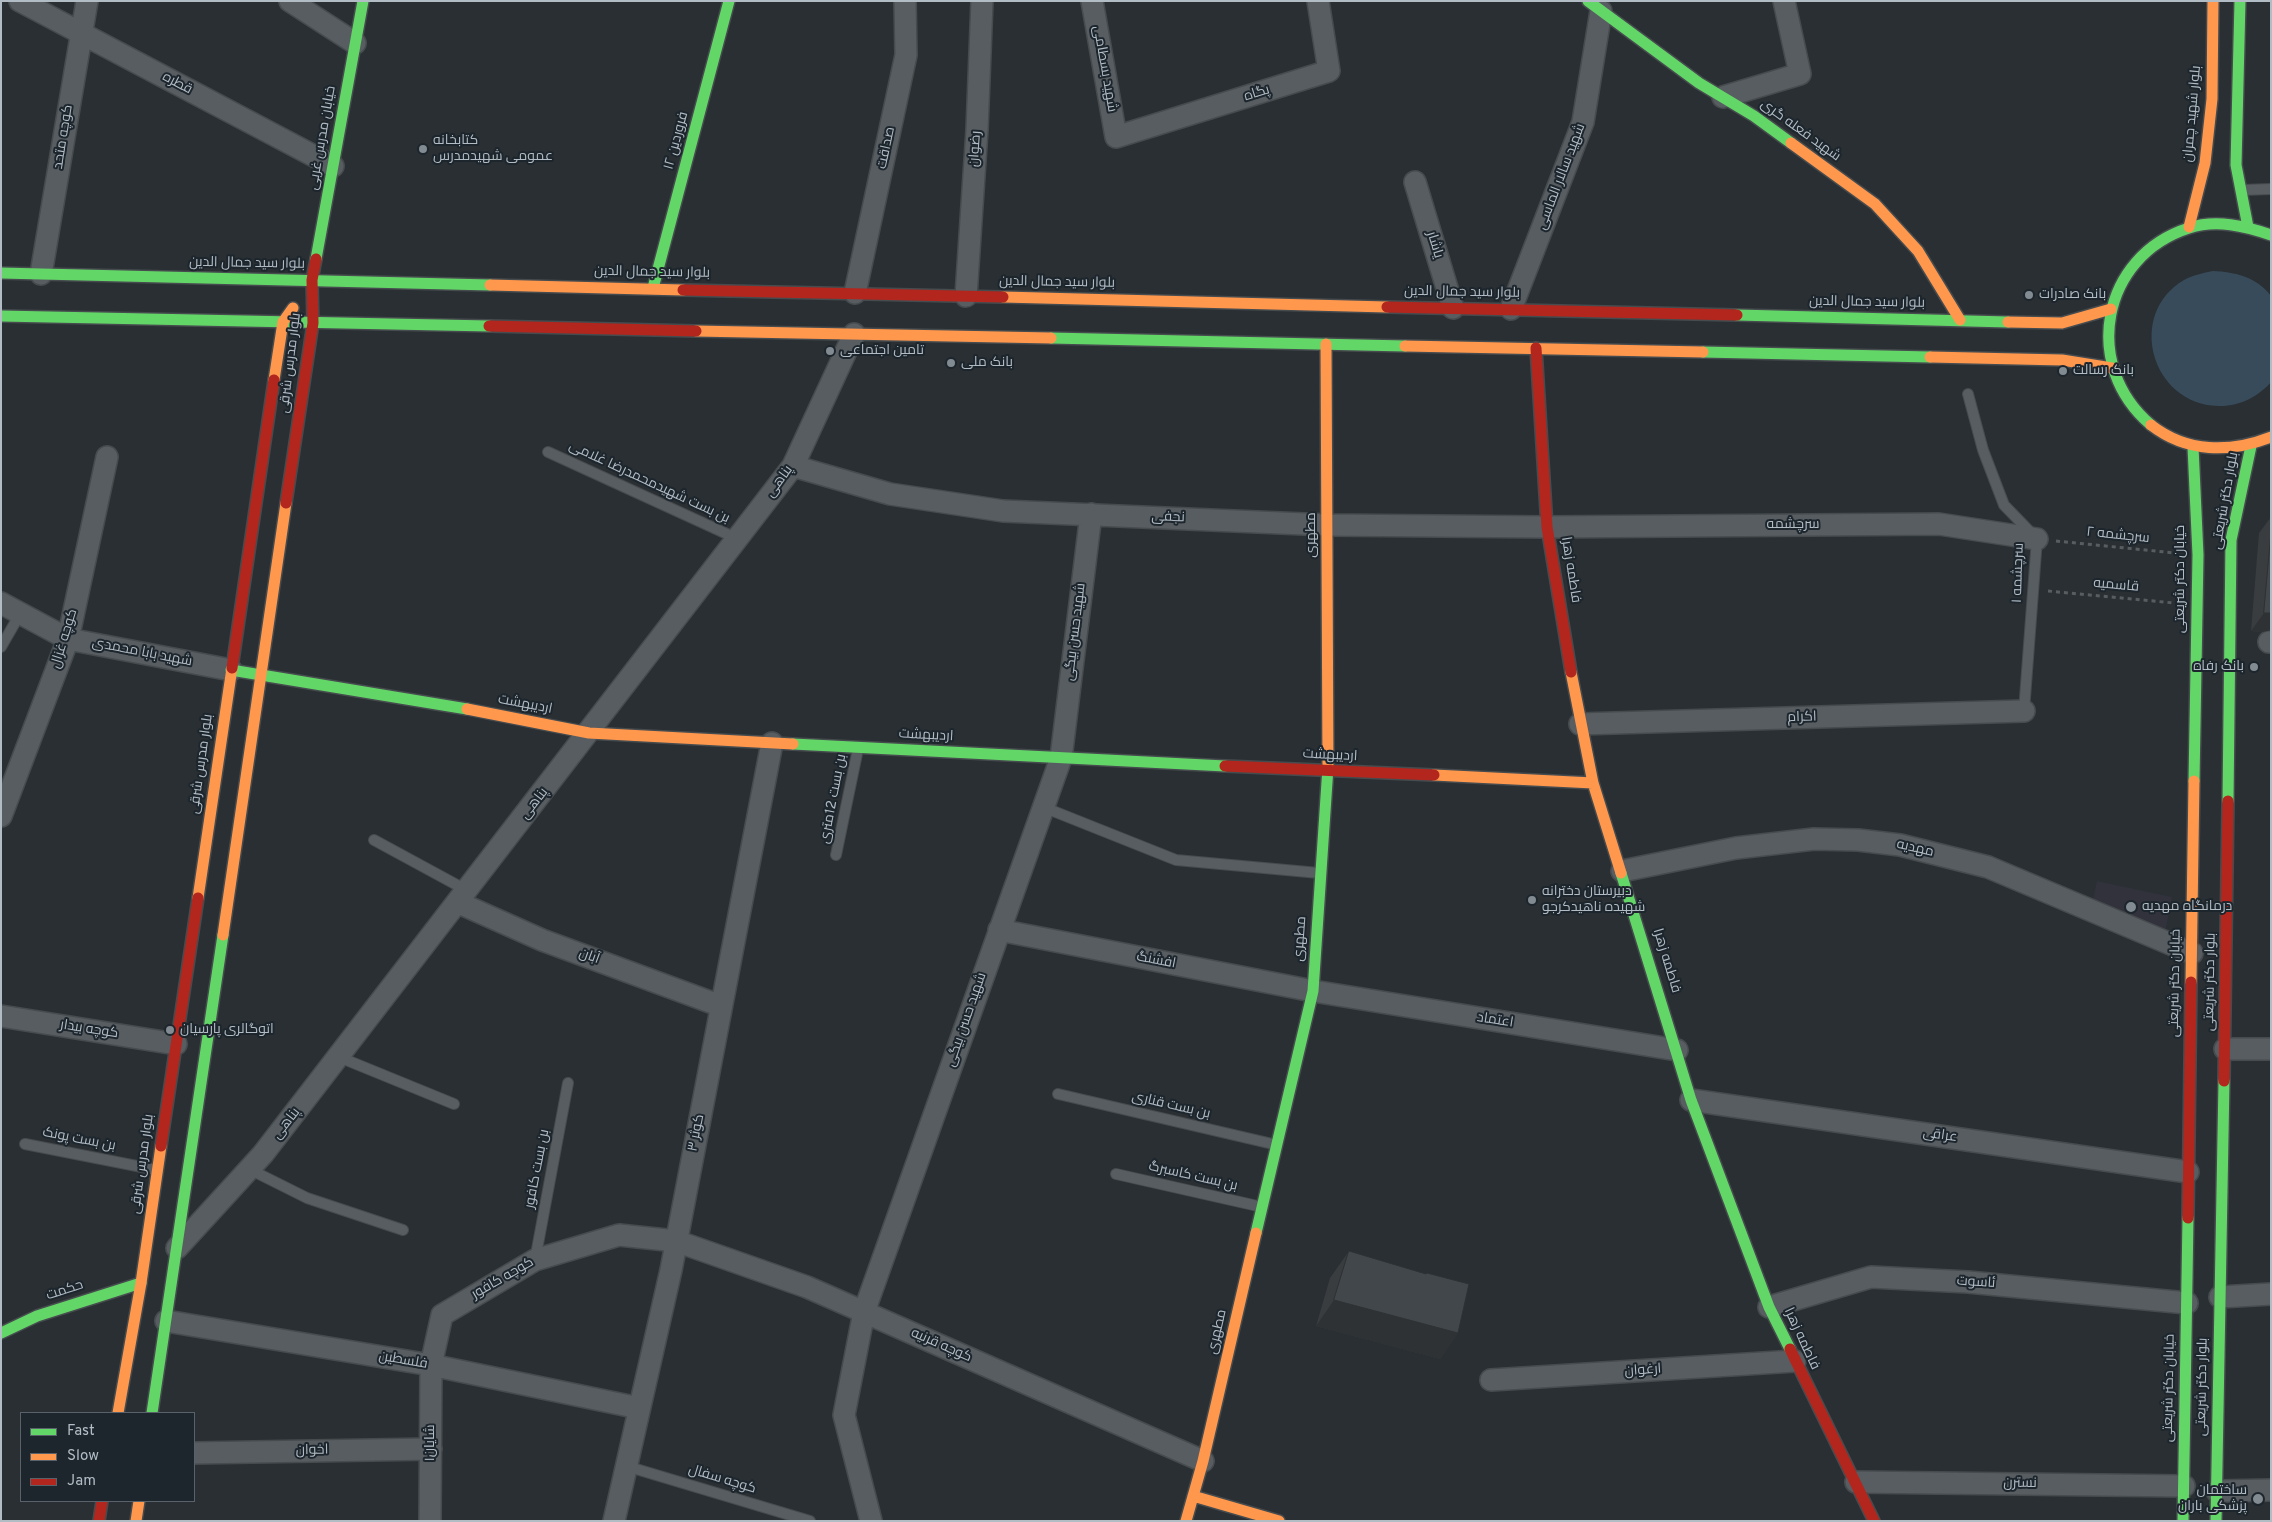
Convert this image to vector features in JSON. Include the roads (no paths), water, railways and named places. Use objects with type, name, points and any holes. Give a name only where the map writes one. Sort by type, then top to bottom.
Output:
[{"type":"main road","name":"خیابان مدرس غربی","points":[[312,280],[363,1]]},
{"type":"main road","name":"۱۲ فروردین","points":[[653,288],[729,1]]},
{"type":"main road","name":"بلوار شهید چمران","points":[[2189,228],[2206,154],[2212,99],[2213,1]]},
{"type":"main road","points":[[2240,1],[2236,165],[2248,227]]},
{"type":"main road","name":"شهید فعله گری","points":[[1595,6],[1699,83],[1754,116],[1875,204],[1918,251],[1960,320]]},
{"type":"main road","points":[[2271,235],[2248,227],[2219,223],[2189,228],[2168,236],[2136,261],[2118,287],[2110,309],[2107,339],[2112,368],[2124,395],[2142,418],[2166,436],[2193,447],[2232,449],[2251,446],[2271,437]]},
{"type":"main road","name":"بلوار سید جمال الدین","points":[[1,272],[966,296],[1079,304],[1511,309],[2062,323],[2110,309]]},
{"type":"main road","name":"بلوار مدرس شرقی","points":[[118,1412],[141,1283],[283,322],[312,280]]},
{"type":"main road","name":"بلوار مدرس شرقی","points":[[152,1412],[314,323],[312,280]]},
{"type":"main road","points":[[1,316],[854,334],[1077,334],[1326,344],[2062,360],[2112,368]]},
{"type":"main road","name":"مطهری","points":[[1186,1521],[1203,1461],[1313,992],[1328,770],[1326,344]]},
{"type":"main road","name":"فاطمه زهرا","points":[[1536,348],[1547,527],[1580,724],[1593,783],[1622,871],[1691,1100],[1769,1307],[1874,1521]]},
{"type":"main road","name":"بلوار دکتر شریعتی","points":[[2216,1521],[2225,1048],[2231,540],[2251,446]]},
{"type":"main road","name":"خیابان دکتر شریعتی","points":[[2183,1521],[2198,555],[2193,447]]},
{"type":"main road","name":"اردیبهشت","points":[[232,670],[589,733],[1060,758],[1593,783]]},
{"type":"main road","name":"حکمت","points":[[1,1333],[37,1316],[141,1283]]},
{"type":"main road","points":[[1193,1496],[1280,1521]]},
{"type":"main road","points":[[99,1521],[102,1502]]},
{"type":"main road","points":[[136,1521],[139,1502]]},
{"type":"street","name":"قطره","points":[[20,1],[333,166]]},
{"type":"street","name":"کوچه متحد","points":[[41,274],[87,1]]},
{"type":"street","points":[[290,1],[355,43]]},
{"type":"street","name":"صداقت","points":[[855,293],[906,55],[905,1]]},
{"type":"street","name":"رضوان","points":[[966,296],[977,130],[982,1]]},
{"type":"street","name":"شهید بسطامی","points":[[1092,1],[1116,137]]},
{"type":"street","name":"پگاه","points":[[1116,137],[1329,71],[1318,1]]},
{"type":"street","points":[[1723,97],[1800,74],[1784,1]]},
{"type":"street","name":"شهید سالار الماسی","points":[[1511,309],[1584,122],[1595,6]]},
{"type":"street","name":"یاشار","points":[[1415,182],[1453,308]]},
{"type":"street","name":"پناهی","points":[[177,1248],[250,1169],[339,1057],[793,466],[854,334]]},
{"type":"street","name":"کوچه غزال","points":[[1,816],[68,639],[107,457]]},
{"type":"street","name":"نجفی","points":[[793,466],[890,494],[1003,511],[1327,525],[1547,527]]},
{"type":"street","name":"شهید حسن بیگی","points":[[871,1521],[844,1415],[864,1312],[1060,758],[1090,514]]},
{"type":"street","name":"سرچشمه","points":[[1547,527],[1939,524],[2037,539]]},
{"type":"street","name":"شهید بابا محمدی","points":[[1,604],[68,639],[232,670]]},
{"type":"street","name":"اکرام","points":[[1580,724],[2024,711]]},
{"type":"street","name":"کوثر ۳","points":[[614,1521],[676,1241],[772,743]]},
{"type":"street","name":"مهدیه","points":[[1622,871],[1736,848],[1814,840],[1858,840],[1900,845],[1988,867],[2192,953]]},
{"type":"street","name":"آبان","points":[[463,897],[542,940],[721,1006]]},
{"type":"street","name":"افشنگ","points":[[999,930],[1313,992]]},
{"type":"street","name":"اعتماد","points":[[1313,992],[1677,1050]]},
{"type":"street","name":"کوچه بیدار","points":[[1,1016],[176,1044]]},
{"type":"street","points":[[2225,1048],[2271,1050]]},
{"type":"street","name":"عراقی","points":[[1691,1100],[2188,1172]]},
{"type":"street","name":"کوچه کافور","points":[[431,1365],[442,1315],[535,1260],[619,1235],[676,1241]]},
{"type":"street","name":"کوچه قرنیه","points":[[676,1241],[807,1288],[1203,1461]]},
{"type":"street","name":"ئاسوت","points":[[1769,1307],[1871,1277],[1968,1282],[2186,1302]]},
{"type":"street","points":[[2220,1297],[2271,1294]]},
{"type":"street","name":"فلسطین","points":[[166,1321],[431,1365],[639,1408]]},
{"type":"street","name":"ارغوان","points":[[1491,1380],[1795,1361]]},
{"type":"street","name":"شایان۱","points":[[430,1521],[431,1365]]},
{"type":"street","name":"اخوان","points":[[195,1453],[430,1449]]},
{"type":"street","name":"نسترن","points":[[1856,1482],[2184,1486]]},
{"type":"street","points":[[2217,1491],[2271,1490]]},
{"type":"lane","points":[[2241,190],[2271,189]]},
{"type":"lane","name":"سرچشمه ۱","points":[[1968,394],[1983,450],[2004,506],[2037,539],[2024,711]]},
{"type":"lane","name":"بن بست شهیدمحمدرضا غلامی","points":[[548,452],[738,539]]},
{"type":"lane","points":[[1,647],[20,614]]},
{"type":"lane","name":"بن بست 12متری","points":[[836,855],[858,747]]},
{"type":"lane","points":[[1043,806],[1176,860],[1321,873]]},
{"type":"lane","points":[[374,840],[463,897]]},
{"type":"lane","points":[[339,1057],[454,1104]]},
{"type":"lane","name":"بن بست کافور","points":[[535,1260],[568,1083]]},
{"type":"lane","name":"بن بست قناری","points":[[1058,1094],[1278,1146]]},
{"type":"lane","name":"بن بست پونک","points":[[25,1144],[158,1170]]},
{"type":"lane","points":[[250,1169],[307,1198],[403,1230]]},
{"type":"lane","name":"بن بست کاسبرگ","points":[[1116,1174],[1263,1207]]},
{"type":"lane","name":"کوچه سفال","points":[[626,1466],[810,1521]]},
{"type":"water","points":[[2213,271],[2237,274],[2252,280],[2271,296],[2271,382],[2247,400],[2225,406],[2195,401],[2176,390],[2163,374],[2154,355],[2152,334],[2155,314],[2166,295],[2184,280],[2194,275]]},
{"type":"place","name":"کتابخانه عمومی شهیدمدرس","points":[[423,149]]},
{"type":"place","name":"بانک صادرات","points":[[2029,295]]},
{"type":"place","name":"تامین اجتماعی","points":[[830,351]]},
{"type":"place","name":"بانک ملی","points":[[951,363]]},
{"type":"place","name":"بانک رسالت","points":[[2063,371]]},
{"type":"place","name":"بانک رفاه","points":[[2254,667]]},
{"type":"place","name":"دبیرستان دخترانه شهیده ناهیدکرجو","points":[[1532,900]]},
{"type":"place","name":"درمانگاه مهدیه","points":[[2131,907]]},
{"type":"place","name":"اتوگالری پارسیان","points":[[170,1030]]},
{"type":"place","name":"ساختمان پزشکی باران","points":[[2258,1499]]}]
